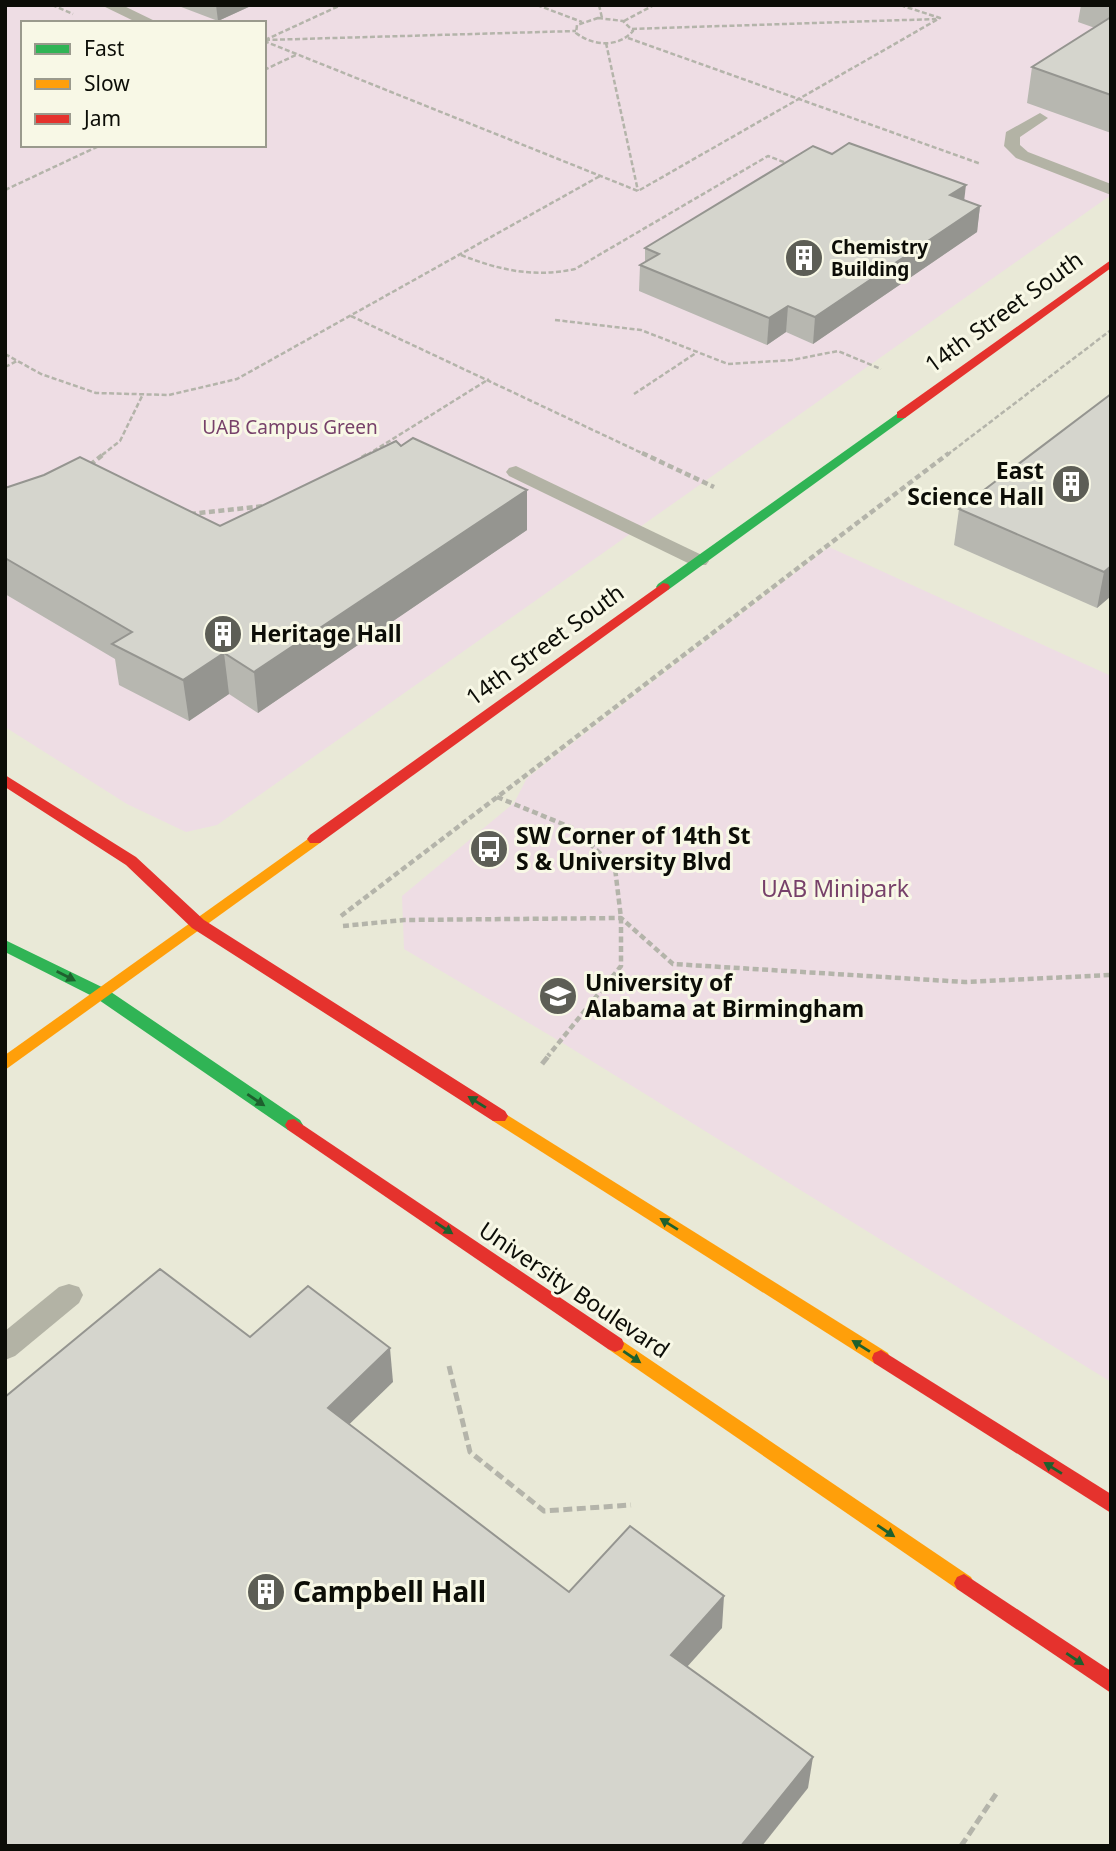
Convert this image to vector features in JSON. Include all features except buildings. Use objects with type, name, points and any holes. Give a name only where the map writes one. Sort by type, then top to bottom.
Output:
[{"type":"main road","name":"14th Street South","points":[[5,1064],[1111,262]]},
{"type":"main road","points":[[5,780],[131,861],[198,924],[1111,1505]]},
{"type":"main road","name":"University Boulevard","points":[[5,945],[102,994],[1111,1683]]},
{"type":"lane","points":[[108,5],[147,21]]},
{"type":"lane","points":[[1040,118],[1012,135],[1012,146],[1022,155],[1111,190]]},
{"type":"lane","points":[[516,472],[699,561]]},
{"type":"lane","points":[[5,1348],[69,1295]]},
{"type":"path","points":[[266,39],[341,5]]},
{"type":"path","points":[[537,5],[582,22],[602,18],[623,21],[632,29],[940,19]]},
{"type":"path","points":[[599,5],[602,18]]},
{"type":"path","points":[[623,21],[654,5]]},
{"type":"path","points":[[900,5],[940,19]]},
{"type":"path","points":[[638,191],[940,19]]},
{"type":"path","points":[[576,31],[582,22]]},
{"type":"path","points":[[628,38],[632,29]]},
{"type":"path","points":[[266,40],[576,31],[586,40],[606,43],[628,38],[992,168]]},
{"type":"path","points":[[266,41],[638,191]]},
{"type":"path","points":[[606,43],[638,191]]},
{"type":"path","points":[[266,69],[298,54]]},
{"type":"path","points":[[5,190],[97,147]]},
{"type":"path","points":[[460,254],[517,275],[575,269],[768,156],[789,164]]},
{"type":"path","points":[[5,354],[41,374],[96,393],[169,395],[237,379],[601,176]]},
{"type":"path","points":[[350,316],[714,487]]},
{"type":"path","points":[[555,320],[641,330],[728,364],[793,360],[838,351],[881,369]]},
{"type":"path","points":[[341,916],[1111,330]]},
{"type":"path","points":[[634,394],[696,353]]},
{"type":"path","points":[[5,367],[18,361]]},
{"type":"path","points":[[358,460],[489,379]]},
{"type":"path","points":[[89,466],[120,441],[143,394]]},
{"type":"path","points":[[185,515],[274,505]]},
{"type":"path","points":[[497,797],[576,829],[615,868],[621,918],[621,967],[542,1064]]},
{"type":"path","points":[[343,926],[404,920],[621,918],[673,964],[965,982],[1111,975]]},
{"type":"path","points":[[449,1366],[470,1452],[544,1511],[631,1505]]},
{"type":"path","points":[[961,1846],[996,1794]]},
{"type":"shaded area","name":"University of Alabama at Birmingham","points":[[5,5],[1111,5],[1111,1846],[5,1846]]},
{"type":"green space","name":"UAB Campus Green","points":[[5,5],[1111,5],[1111,195],[217,825],[186,832],[127,804],[5,727]]},
{"type":"green space","name":"UAB Minipark","points":[[829,547],[1111,676],[1111,1382],[561,1042],[404,949],[402,896],[514,803],[527,778]]},
{"type":"traffic: fast","points":[[663,587],[901,415]]},
{"type":"traffic: fast","points":[[5,945],[102,994],[294,1125]]},
{"type":"traffic: slow","points":[[5,1064],[315,839]]},
{"type":"traffic: slow","points":[[499,1116],[881,1358]]},
{"type":"traffic: slow","points":[[615,1344],[964,1583]]},
{"type":"traffic: jam","points":[[901,415],[1111,263]]},
{"type":"traffic: jam","points":[[315,839],[663,587]]},
{"type":"traffic: jam","points":[[5,780],[131,861],[198,924],[499,1116]]},
{"type":"traffic: jam","points":[[294,1125],[615,1344]]},
{"type":"traffic: jam","points":[[881,1358],[1111,1505]]},
{"type":"traffic: jam","points":[[964,1583],[1111,1683]]},
{"type":"place","name":"Chemistry Building","points":[[804,258]]},
{"type":"place","name":"East Science Hall","points":[[1071,484]]},
{"type":"place","name":"Heritage Hall","points":[[223,634]]},
{"type":"place","name":"SW Corner of 14th St S & University Blvd","points":[[489,849]]},
{"type":"place","name":"University of Alabama at Birmingham","points":[[558,996]]},
{"type":"place","name":"Campbell Hall","points":[[266,1592]]}]
